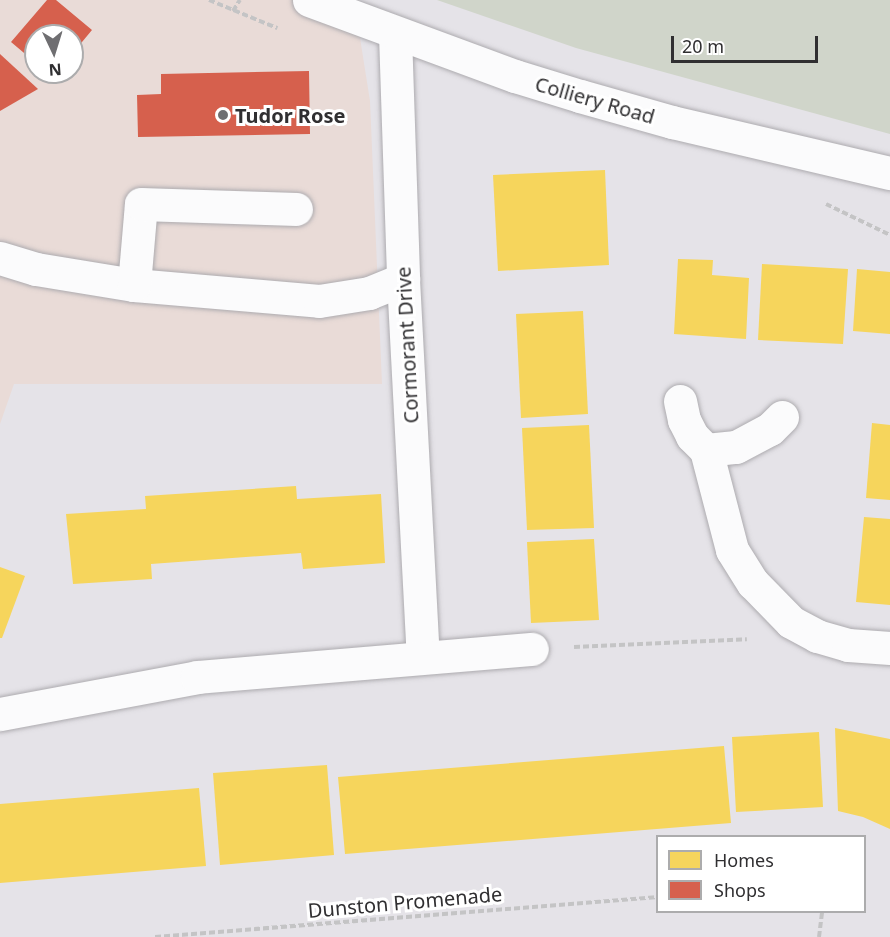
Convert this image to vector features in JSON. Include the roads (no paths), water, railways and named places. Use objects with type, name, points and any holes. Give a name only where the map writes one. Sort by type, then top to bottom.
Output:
[{"type":"street","name":"Colliery Road","points":[[309,0],[395,34],[515,76],[672,122],[890,173]]},
{"type":"street","name":"Cormorant Drive","points":[[395,34],[403,279],[423,657]]},
{"type":"street","points":[[134,285],[141,204],[296,209]]},
{"type":"street","points":[[0,258],[36,269],[134,285],[319,301],[369,294],[403,279]]},
{"type":"street","points":[[680,401],[684,420],[692,436],[706,450],[732,550],[753,583],[791,622],[817,636],[848,645],[890,648]]},
{"type":"street","points":[[706,450],[736,447],[770,429],[782,417]]},
{"type":"street","points":[[0,714],[197,677],[531,649]]},
{"type":"place","name":"Tudor Rose","points":[[223,115]]}]
